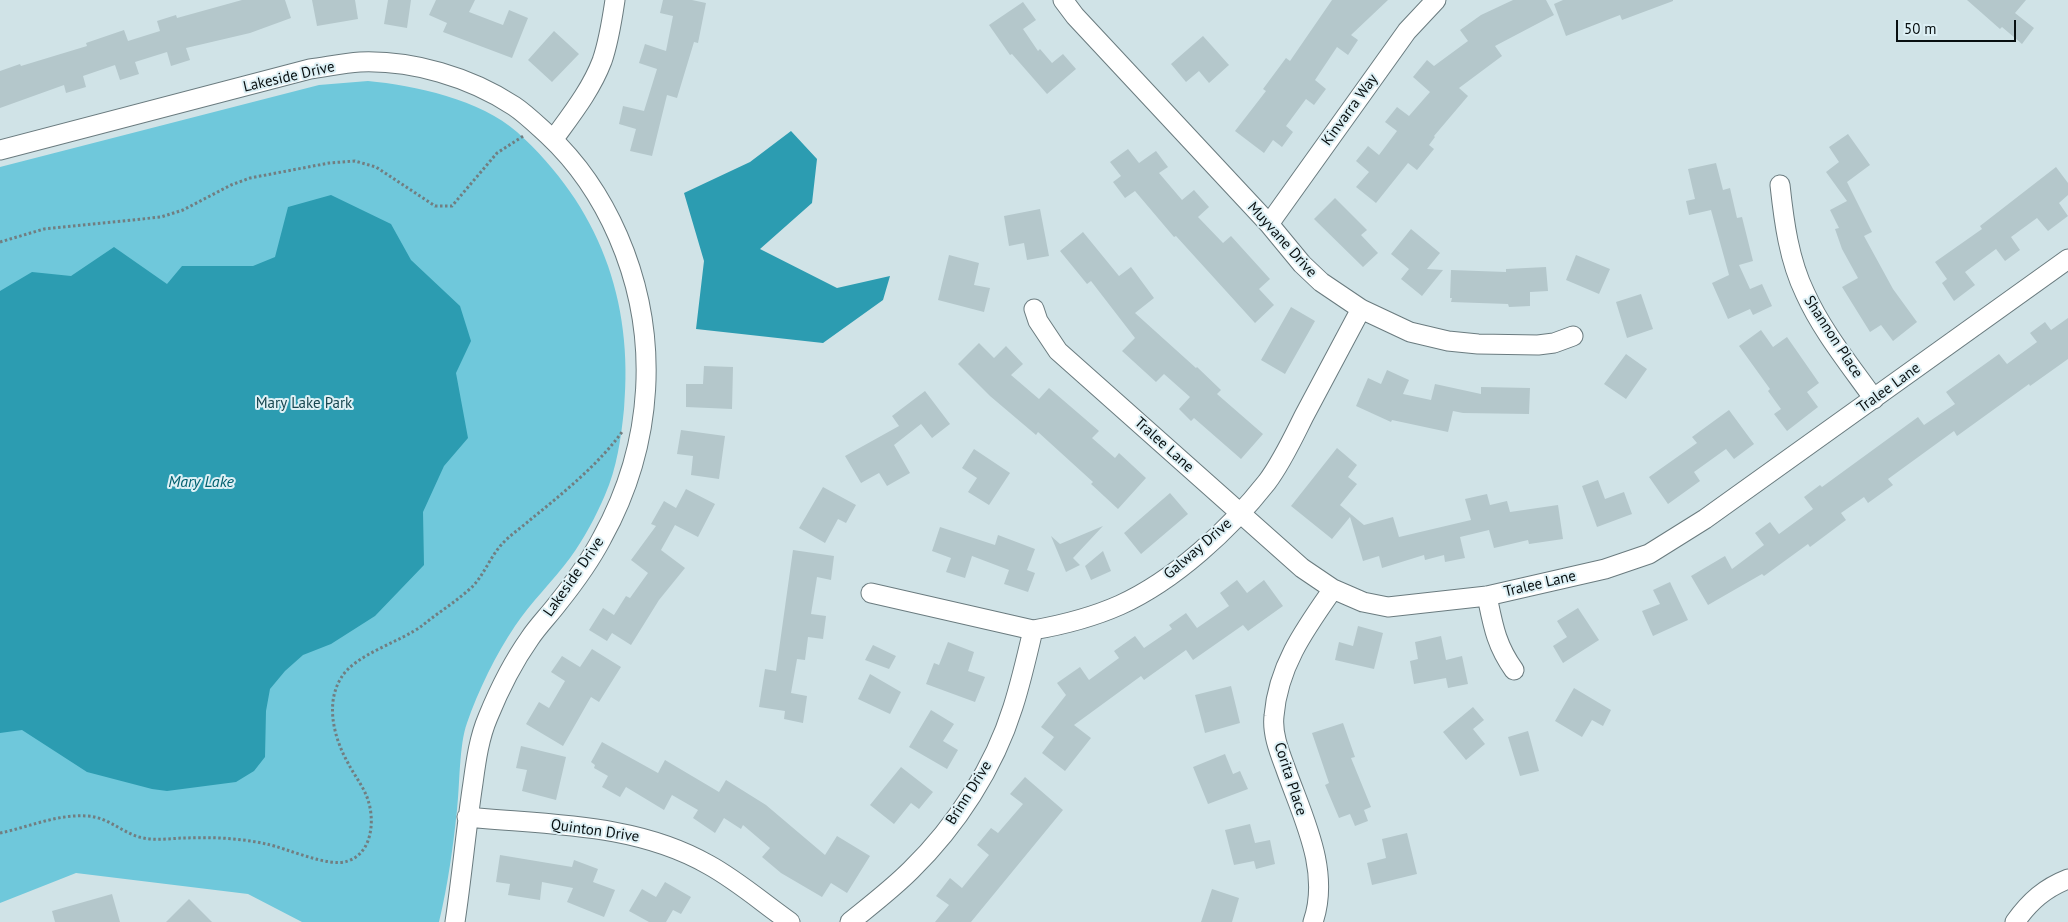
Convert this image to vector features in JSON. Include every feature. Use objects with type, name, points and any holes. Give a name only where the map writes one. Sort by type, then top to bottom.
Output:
[{"type":"street","points":[[553,140],[579,102],[599,67],[607,45],[615,0]]},
{"type":"street","name":"Muyvane Drive","points":[[1063,0],[1074,16],[1269,224],[1302,264],[1321,282],[1361,309],[1410,332],[1448,341],[1478,344],[1538,345],[1554,343],[1573,336]]},
{"type":"street","name":"Kinvarra Way","points":[[1269,224],[1406,31],[1436,0]]},
{"type":"street","name":"Lakeside Drive","points":[[0,150],[310,69],[361,62],[393,63],[428,70],[486,89],[514,106],[553,140],[580,168],[591,184],[612,223],[629,262],[643,319],[647,344],[645,405],[634,461],[620,501],[603,538],[583,569],[531,637],[512,669],[487,719],[478,747],[467,817],[456,922]]},
{"type":"street","name":"Shannon Place","points":[[1780,186],[1790,247],[1804,292],[1819,320],[1874,399]]},
{"type":"street","name":"Tralee Lane","points":[[1034,309],[1038,321],[1058,351],[1302,568],[1332,589],[1363,602],[1388,608],[1487,596],[1605,568],[1648,554],[1705,519],[2068,259]]},
{"type":"street","name":"Galway Drive","points":[[871,593],[1033,630],[1054,626],[1108,610],[1141,594],[1173,574],[1211,542],[1268,481],[1286,452],[1361,309]]},
{"type":"street","name":"Corita Place","points":[[1313,922],[1318,891],[1318,864],[1278,746],[1274,717],[1276,697],[1286,662],[1299,637],[1332,589]]},
{"type":"street","points":[[1487,596],[1497,640],[1503,655],[1514,670]]},
{"type":"street","name":"Brinn Drive","points":[[850,922],[911,870],[932,848],[974,792],[1012,709],[1033,630]]},
{"type":"street","name":"Quinton Drive","points":[[467,817],[621,833],[656,841],[708,864],[735,881],[790,922]]},
{"type":"street","points":[[2015,922],[2027,906],[2044,890],[2068,879]]},
{"type":"path","points":[[0,242],[44,229],[161,217],[183,210],[231,185],[250,178],[329,163],[354,162],[376,167],[435,206],[452,206],[498,153],[522,138]]},
{"type":"path","points":[[0,833],[68,816],[90,816],[105,819],[134,836],[147,839],[227,839],[265,844],[326,862],[338,863],[352,859],[363,850],[368,841],[372,818],[368,799],[343,754],[334,726],[332,708],[334,694],[343,675],[358,661],[415,631],[473,586],[491,557],[504,542],[577,479],[621,434]]},
{"type":"green space","name":"Mary Lake Park","points":[[368,81],[406,86],[446,96],[485,111],[517,132],[546,161],[570,191],[590,223],[605,257],[616,293],[623,330],[626,369],[624,409],[620,442],[613,474],[594,519],[585,535],[570,558],[515,626],[488,673],[471,711],[462,742],[454,838],[439,922],[302,922],[248,894],[76,873],[0,903],[0,167],[319,85]]},
{"type":"water","points":[[791,131],[817,159],[812,203],[760,249],[837,288],[890,276],[883,300],[823,343],[696,329],[704,261],[684,193],[750,162]]},
{"type":"water","name":"Mary Lake","points":[[331,195],[391,224],[411,260],[460,306],[471,341],[456,373],[468,438],[444,466],[423,512],[424,565],[375,616],[331,644],[303,655],[285,671],[270,689],[266,711],[265,757],[254,771],[236,782],[167,791],[152,789],[87,772],[22,730],[0,733],[0,291],[32,272],[71,276],[114,247],[167,284],[182,266],[253,266],[275,257],[288,207]]},
{"type":"building","points":[[242,0],[285,0],[291,18],[250,33],[186,48],[190,60],[171,66],[167,52],[135,62],[139,74],[120,80],[115,65],[83,76],[86,87],[66,93],[64,85],[0,108],[0,71],[87,46],[86,43],[124,30],[128,41],[160,31],[157,21],[176,15],[177,18]]},
{"type":"building","points":[[312,0],[355,0],[358,19],[317,26]]},
{"type":"building","points":[[388,0],[411,0],[407,28],[384,24]]},
{"type":"building","points":[[436,0],[475,0],[469,12],[503,25],[509,10],[528,18],[512,58],[443,32],[447,23],[429,15]]},
{"type":"building","points":[[663,0],[692,0],[706,3],[698,43],[694,42],[677,98],[667,95],[652,156],[630,151],[636,129],[619,124],[623,106],[644,111],[657,69],[639,63],[645,44],[666,51],[673,16],[660,13]]},
{"type":"building","points":[[1332,0],[1388,0],[1351,35],[1358,40],[1348,55],[1337,47],[1315,80],[1326,89],[1314,105],[1306,99],[1286,126],[1293,132],[1282,147],[1273,140],[1264,153],[1235,131],[1266,91],[1263,89],[1286,58],[1290,61]]},
{"type":"building","points":[[1513,0],[1546,0],[1554,15],[1495,46],[1502,56],[1459,88],[1468,96],[1434,136],[1429,145],[1434,149],[1417,170],[1408,163],[1376,203],[1356,187],[1369,172],[1356,161],[1368,146],[1379,155],[1397,131],[1385,122],[1397,107],[1409,116],[1430,92],[1413,77],[1427,60],[1434,66],[1468,41],[1460,30],[1481,15]]},
{"type":"building","points":[[1563,0],[1673,1],[1622,20],[1620,15],[1566,36],[1554,4]]},
{"type":"building","points":[[1967,0],[2026,0],[2015,13],[2034,28],[2022,44],[2002,27],[2000,29]]},
{"type":"building","points":[[1023,2],[1036,20],[1023,29],[1038,51],[1040,49],[1052,63],[1063,54],[1076,69],[1047,94],[1012,54],[1010,55],[989,25]]},
{"type":"building","points":[[554,31],[579,54],[552,82],[528,60]]},
{"type":"building","points":[[1203,36],[1229,65],[1209,83],[1199,71],[1186,82],[1171,64]]},
{"type":"building","points":[[1848,134],[1870,165],[1847,182],[1872,232],[1864,236],[1893,289],[1917,322],[1893,341],[1881,325],[1870,332],[1842,287],[1858,278],[1842,249],[1835,229],[1839,228],[1830,210],[1847,201],[1826,172],[1839,162],[1829,147]]},
{"type":"building","points":[[1128,149],[1139,163],[1156,151],[1168,167],[1159,173],[1182,200],[1194,190],[1209,207],[1198,217],[1223,243],[1231,236],[1270,279],[1259,289],[1274,305],[1255,323],[1176,236],[1174,237],[1135,191],[1125,198],[1113,182],[1121,176],[1110,162]]},
{"type":"building","points":[[1716,163],[1723,190],[1730,188],[1737,218],[1742,217],[1753,261],[1739,265],[1750,289],[1762,284],[1772,306],[1753,315],[1750,309],[1728,319],[1712,283],[1729,275],[1711,210],[1689,215],[1686,201],[1695,199],[1688,169]]},
{"type":"building","points":[[2056,167],[2068,183],[2068,195],[2059,203],[2068,216],[2048,231],[2037,218],[2011,237],[2020,250],[2005,261],[1996,249],[1965,272],[1975,285],[1954,301],[1942,283],[1947,279],[1935,262],[1982,229],[1980,226]]},
{"type":"building","points":[[1335,198],[1367,230],[1361,235],[1378,253],[1363,267],[1314,219]]},
{"type":"building","points":[[1040,209],[1049,256],[1027,260],[1024,243],[1009,246],[1004,216]]},
{"type":"building","points":[[1411,229],[1440,253],[1427,269],[1443,270],[1422,296],[1401,279],[1409,269],[1391,254]]},
{"type":"building","points":[[1083,232],[1119,276],[1131,267],[1154,298],[1135,313],[1197,367],[1221,390],[1217,394],[1263,434],[1241,459],[1194,418],[1191,421],[1179,409],[1190,397],[1164,374],[1156,382],[1122,351],[1135,338],[1091,281],[1087,284],[1060,251]]},
{"type":"building","points":[[949,255],[979,263],[974,285],[990,288],[984,312],[938,300]]},
{"type":"building","points":[[1576,255],[1610,269],[1599,294],[1566,280]]},
{"type":"building","points":[[1546,267],[1548,291],[1530,292],[1530,306],[1509,307],[1508,304],[1451,302],[1451,270],[1506,272],[1506,269]]},
{"type":"building","points":[[1641,294],[1653,329],[1627,338],[1616,302]]},
{"type":"building","points":[[1291,307],[1315,321],[1285,374],[1261,360]]},
{"type":"building","points":[[2068,318],[2068,359],[2030,386],[2029,384],[1957,436],[1954,431],[1888,479],[1893,485],[1868,503],[1864,497],[1841,513],[1846,520],[1810,547],[1808,544],[1764,576],[1762,574],[1708,605],[1691,576],[1725,556],[1732,569],[1764,545],[1755,533],[1770,522],[1779,534],[1813,509],[1804,497],[1820,485],[1822,487],[1918,417],[1924,425],[1955,404],[1946,392],[1999,354],[2007,364],[2037,342],[2030,333],[2045,322],[2051,330]]},
{"type":"building","points":[[1761,330],[1773,347],[1787,337],[1819,383],[1807,392],[1818,407],[1787,431],[1774,414],[1781,409],[1768,391],[1770,389],[1739,346]]},
{"type":"building","points":[[979,343],[994,358],[1006,346],[1023,364],[1011,375],[1039,399],[1049,388],[1099,431],[1092,438],[1115,458],[1119,453],[1146,478],[1118,509],[1091,484],[1093,482],[1038,432],[1036,435],[990,396],[958,364]]},
{"type":"building","points":[[1626,354],[1647,369],[1626,399],[1604,384]]},
{"type":"building","points":[[704,366],[733,367],[732,409],[686,407],[686,384],[703,384]]},
{"type":"building","points":[[1387,370],[1409,380],[1403,394],[1431,400],[1435,384],[1481,394],[1481,387],[1530,388],[1529,414],[1463,413],[1453,411],[1448,432],[1392,420],[1391,422],[1356,406],[1368,378],[1381,384]]},
{"type":"building","points":[[925,391],[950,424],[932,438],[921,424],[894,445],[910,473],[887,486],[879,473],[861,483],[845,456],[899,426],[892,416]]},
{"type":"building","points":[[1729,410],[1754,444],[1734,459],[1726,449],[1694,472],[1700,481],[1668,504],[1649,477],[1697,443],[1692,437]]},
{"type":"building","points":[[681,430],[725,436],[719,479],[691,475],[693,456],[677,454]]},
{"type":"building","points":[[1337,448],[1357,465],[1348,477],[1357,484],[1340,505],[1364,525],[1393,517],[1399,537],[1471,520],[1465,499],[1487,494],[1490,505],[1507,501],[1510,512],[1558,505],[1563,539],[1529,544],[1528,540],[1494,548],[1489,530],[1460,537],[1465,558],[1445,562],[1444,555],[1425,560],[1424,555],[1382,568],[1379,556],[1363,561],[1350,517],[1332,539],[1291,506]]},
{"type":"building","points":[[974,449],[1010,473],[989,505],[968,492],[977,478],[962,468]]},
{"type":"building","points":[[1598,480],[1605,499],[1624,492],[1632,514],[1597,527],[1582,486]]},
{"type":"building","points":[[823,487],[856,505],[846,523],[838,519],[825,543],[799,528]]},
{"type":"building","points":[[686,489],[715,504],[698,537],[675,525],[661,550],[685,568],[659,600],[631,645],[612,633],[607,641],[589,630],[603,608],[614,615],[626,596],[630,598],[648,573],[631,560],[656,526],[651,524],[664,501],[676,508]]},
{"type":"building","points":[[1170,493],[1188,514],[1141,554],[1124,533]]},
{"type":"building","points":[[1103,526],[1073,558],[1080,565],[1066,572],[1051,536],[1060,544]]},
{"type":"building","points":[[940,527],[995,545],[998,535],[1035,549],[1027,570],[1035,573],[1028,592],[1004,584],[1009,570],[972,556],[965,578],[946,572],[951,558],[932,551]]},
{"type":"building","points":[[793,550],[834,556],[831,580],[817,577],[811,614],[826,616],[823,639],[808,637],[805,660],[797,659],[791,693],[807,696],[803,723],[784,719],[785,711],[759,707],[765,669],[776,671]]},
{"type":"building","points":[[1103,551],[1111,571],[1091,580],[1085,566]]},
{"type":"building","points":[[1237,580],[1247,593],[1264,580],[1283,606],[1248,631],[1243,625],[1193,660],[1186,650],[1144,680],[1141,676],[1074,725],[1091,738],[1065,771],[1042,753],[1054,737],[1041,727],[1066,695],[1057,683],[1080,667],[1089,680],[1119,658],[1114,651],[1135,636],[1144,648],[1172,629],[1169,625],[1186,613],[1197,628],[1229,606],[1220,593]]},
{"type":"building","points":[[1670,582],[1688,620],[1653,636],[1642,611],[1660,604],[1653,590]]},
{"type":"building","points":[[1578,608],[1599,640],[1563,663],[1553,646],[1567,637],[1557,621]]},
{"type":"building","points":[[1358,626],[1383,633],[1374,669],[1335,660],[1339,642],[1353,646]]},
{"type":"building","points":[[1441,636],[1446,660],[1462,656],[1468,684],[1448,688],[1446,678],[1414,684],[1410,661],[1418,659],[1415,642]]},
{"type":"building","points":[[948,642],[974,652],[968,671],[985,677],[975,702],[926,684],[934,663],[939,665]]},
{"type":"building","points":[[873,645],[896,656],[889,669],[865,660]]},
{"type":"building","points":[[592,649],[621,667],[599,702],[591,697],[563,746],[526,724],[539,702],[549,708],[565,681],[551,672],[562,656],[580,667]]},
{"type":"building","points":[[870,674],[901,692],[890,714],[858,699]]},
{"type":"building","points":[[1231,686],[1240,723],[1205,733],[1195,695]]},
{"type":"building","points":[[1574,688],[1611,710],[1603,726],[1592,720],[1582,737],[1555,721]]},
{"type":"building","points":[[1473,707],[1484,720],[1473,729],[1485,744],[1466,760],[1443,732]]},
{"type":"building","points":[[931,710],[954,724],[943,741],[958,750],[947,769],[909,747]]},
{"type":"building","points":[[1343,723],[1355,757],[1351,758],[1371,807],[1364,810],[1368,821],[1355,826],[1350,814],[1339,818],[1325,785],[1329,783],[1312,733]]},
{"type":"building","points":[[1528,731],[1539,771],[1520,776],[1508,737]]},
{"type":"building","points":[[602,742],[658,773],[665,760],[719,792],[726,780],[766,805],[825,855],[837,836],[870,856],[847,893],[831,883],[822,897],[781,873],[762,857],[770,848],[743,825],[741,829],[724,818],[715,833],[693,818],[698,810],[672,795],[664,810],[626,787],[620,797],[602,787],[608,776],[594,768],[595,765],[591,762]]},
{"type":"building","points":[[521,746],[566,757],[556,800],[522,791],[527,770],[516,768]]},
{"type":"building","points":[[1225,754],[1233,774],[1240,771],[1248,789],[1208,804],[1193,767]]},
{"type":"building","points":[[901,767],[933,792],[919,809],[911,803],[894,824],[870,805]]},
{"type":"building","points":[[1025,777],[1063,810],[971,922],[935,922],[949,905],[936,896],[950,878],[962,888],[989,855],[977,845],[991,828],[998,833],[1023,804],[1010,794]]},
{"type":"building","points":[[1250,824],[1255,843],[1270,840],[1275,864],[1256,869],[1254,861],[1234,865],[1225,830]]},
{"type":"building","points":[[1407,833],[1417,874],[1372,885],[1367,863],[1386,858],[1382,839]]},
{"type":"building","points":[[500,855],[572,867],[574,860],[598,869],[593,882],[615,890],[604,917],[567,902],[573,888],[542,882],[540,900],[508,895],[510,884],[496,882]]},
{"type":"building","points":[[665,882],[691,897],[681,914],[673,910],[666,922],[649,922],[629,911],[642,889],[656,897]]},
{"type":"building","points":[[1212,889],[1239,898],[1232,922],[1201,922]]},
{"type":"building","points":[[112,894],[120,922],[55,922],[52,911]]},
{"type":"building","points":[[189,899],[212,922],[166,922]]}]
